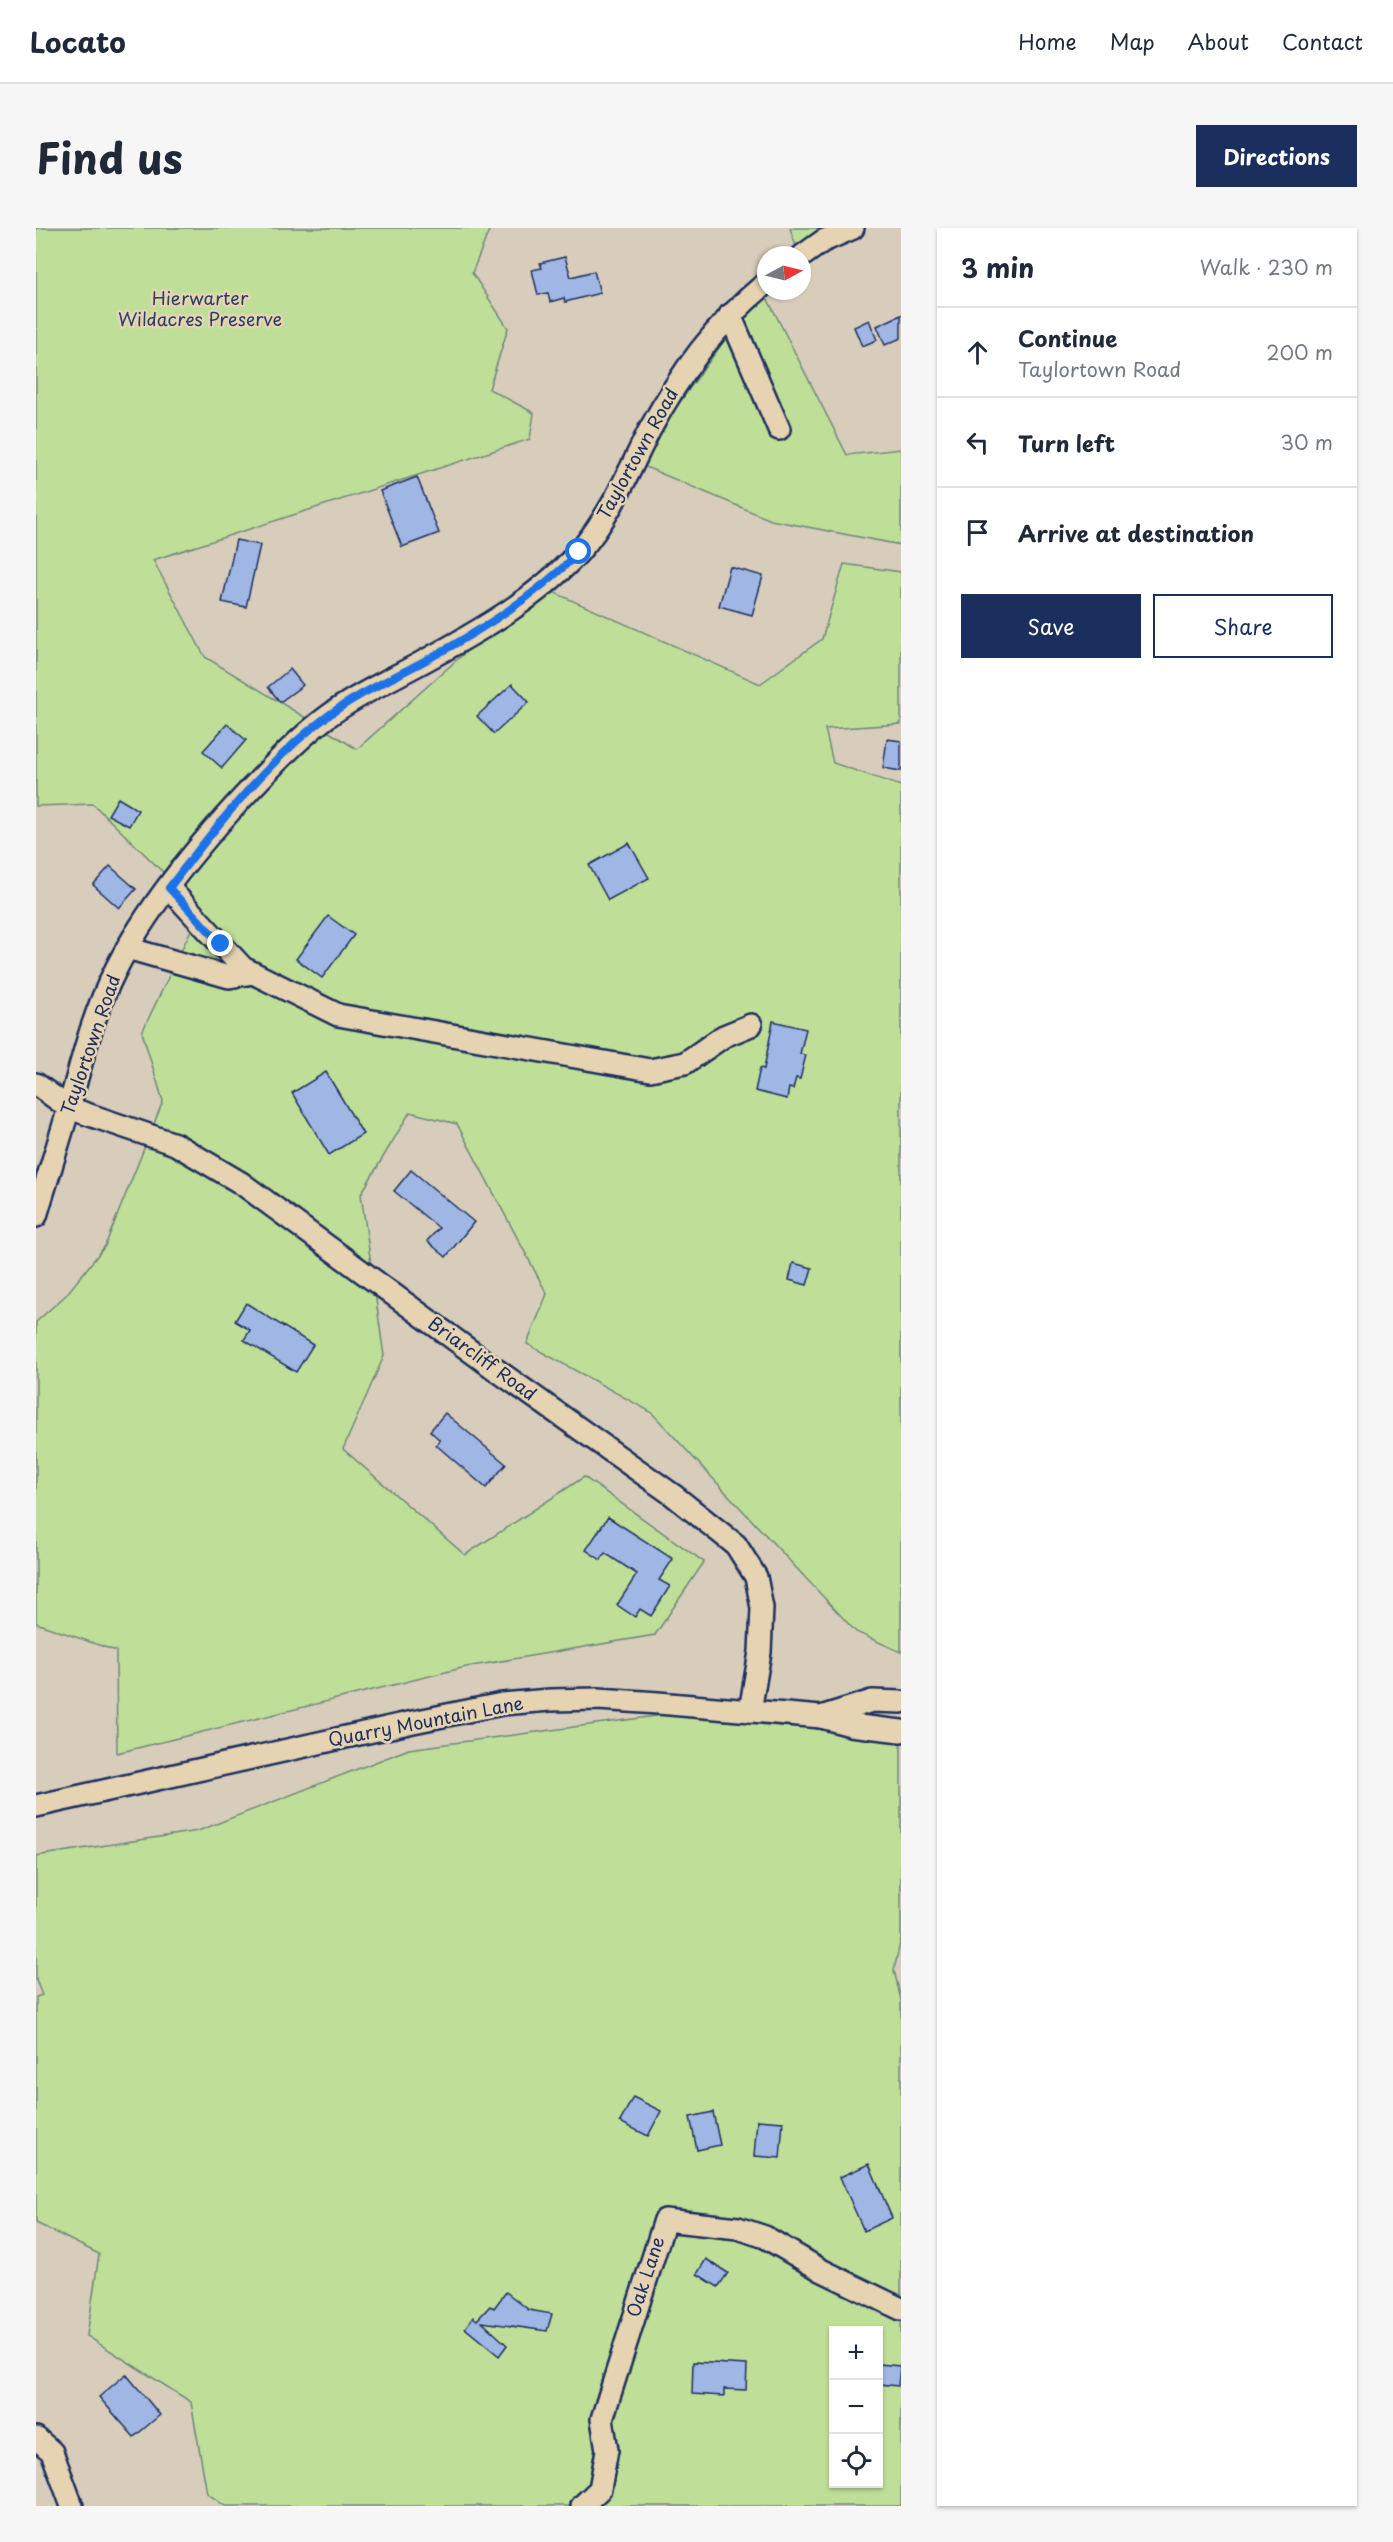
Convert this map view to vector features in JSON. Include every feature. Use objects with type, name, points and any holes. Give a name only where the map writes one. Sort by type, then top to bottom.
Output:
[{"type":"street","points":[[811,250],[823,241],[853,228]]},
{"type":"street","name":"Taylortown Road","points":[[36,1216],[97,1017],[114,972],[127,948],[169,888],[237,803],[324,718],[355,698],[483,628],[535,592],[562,569],[594,533],[621,489],[648,433],[691,360],[730,315],[757,291]]},
{"type":"street","points":[[730,315],[779,429]]},
{"type":"street","points":[[169,888],[243,968],[338,1015],[650,1070],[685,1063],[724,1036],[751,1025]]},
{"type":"street","points":[[127,948],[229,977],[253,973]]},
{"type":"street","name":"Briarcliff Road","points":[[36,1084],[69,1108],[175,1144],[241,1183],[486,1362],[673,1494],[736,1545],[756,1577],[762,1608],[760,1652],[750,1711]]},
{"type":"street","name":"Quarry Mountain Lane","points":[[36,1806],[502,1704],[598,1699],[821,1717],[850,1725],[901,1731]]},
{"type":"street","name":"Quarry Mountain Lane","points":[[821,1717],[872,1701],[901,1702]]},
{"type":"street","name":"Oak Lane","points":[[582,2506],[600,2489],[607,2450],[602,2419],[665,2220],[738,2228],[765,2237],[821,2270],[901,2309]]},
{"type":"street","points":[[36,2438],[52,2452],[72,2506]]},
{"type":"green space","name":"Hierwarter Wildacres Preserve","points":[[36,228],[490,228],[472,273],[508,328],[489,389],[534,413],[530,439],[153,560],[205,657],[357,749],[506,616],[542,587],[760,684],[822,639],[844,564],[901,572],[901,724],[825,729],[833,763],[901,786],[901,1652],[856,1632],[651,1412],[527,1344],[547,1294],[457,1124],[410,1112],[361,1194],[384,1356],[343,1449],[465,1555],[584,1477],[704,1562],[655,1635],[466,1667],[117,1753],[116,1651],[36,1623],[36,1322],[66,1295],[105,1246],[163,1101],[142,1032],[201,909],[93,804],[36,806]]},
{"type":"green space","points":[[790,228],[862,228],[811,250],[811,246],[796,246]]},
{"type":"green space","points":[[757,295],[757,300],[768,300],[847,455],[901,449],[901,545],[771,520],[636,463]]},
{"type":"green space","points":[[701,1710],[901,1738],[901,1939],[894,1970],[901,2000],[901,2506],[225,2506],[207,2493],[191,2402],[87,2336],[99,2254],[36,2223],[36,1997],[42,1995],[36,1980],[36,1856],[198,1831],[409,1749]]},
{"type":"building","points":[[565,257],[571,277],[594,271],[600,293],[565,302],[564,298],[550,302],[548,293],[538,295],[532,270],[542,268],[540,263]]},
{"type":"building","points":[[901,315],[901,338],[885,345],[877,326]]},
{"type":"building","points":[[869,320],[877,340],[862,346],[854,327]]},
{"type":"building","points":[[417,477],[439,533],[402,547],[380,491]]},
{"type":"building","points":[[236,540],[260,545],[246,607],[222,602]]},
{"type":"building","points":[[730,567],[763,576],[752,615],[719,606]]},
{"type":"building","points":[[290,669],[303,685],[280,702],[268,687]]},
{"type":"building","points":[[512,684],[529,702],[494,734],[477,716]]},
{"type":"building","points":[[227,724],[246,740],[222,768],[203,751]]},
{"type":"building","points":[[887,739],[901,741],[901,771],[883,768]]},
{"type":"building","points":[[118,798],[138,810],[129,826],[108,815]]},
{"type":"building","points":[[629,843],[649,878],[608,900],[589,865]]},
{"type":"building","points":[[110,866],[136,889],[119,908],[93,885]]},
{"type":"building","points":[[328,916],[354,935],[322,978],[296,959]]},
{"type":"building","points":[[773,1021],[806,1029],[800,1054],[806,1055],[800,1079],[796,1078],[793,1089],[789,1088],[787,1099],[755,1091],[760,1068],[764,1069]]},
{"type":"building","points":[[326,1072],[363,1134],[329,1155],[292,1093]]},
{"type":"building","points":[[411,1170],[474,1222],[446,1257],[427,1241],[439,1228],[394,1191]]},
{"type":"building","points":[[793,1263],[812,1268],[807,1285],[789,1280]]},
{"type":"building","points":[[246,1303],[313,1345],[296,1372],[244,1340],[250,1330],[235,1321]]},
{"type":"building","points":[[445,1413],[506,1464],[486,1488],[436,1445],[440,1440],[430,1431]]},
{"type":"building","points":[[608,1517],[673,1559],[659,1580],[670,1586],[651,1616],[640,1609],[635,1617],[617,1605],[637,1574],[605,1553],[601,1560],[586,1550]]},
{"type":"building","points":[[633,2097],[661,2111],[648,2136],[620,2122]]},
{"type":"building","points":[[713,2112],[720,2145],[697,2150],[690,2117]]},
{"type":"building","points":[[757,2120],[783,2122],[780,2158],[754,2156]]},
{"type":"building","points":[[869,2164],[892,2218],[864,2231],[840,2177]]},
{"type":"building","points":[[706,2259],[728,2273],[718,2287],[697,2274]]},
{"type":"building","points":[[506,2292],[529,2310],[552,2314],[547,2331],[482,2322],[507,2345],[499,2356],[465,2328],[473,2317],[477,2320],[490,2306],[494,2308]]},
{"type":"building","points":[[693,2362],[747,2365],[746,2390],[724,2389],[724,2396],[692,2394]]},
{"type":"building","points":[[883,2364],[900,2366],[898,2386],[883,2384]]},
{"type":"building","points":[[126,2374],[160,2415],[134,2437],[99,2397]]},
{"type":"route","points":[[221,944],[169,888],[192,856],[237,803],[324,718],[355,698],[483,628],[535,592],[579,552]]}]
